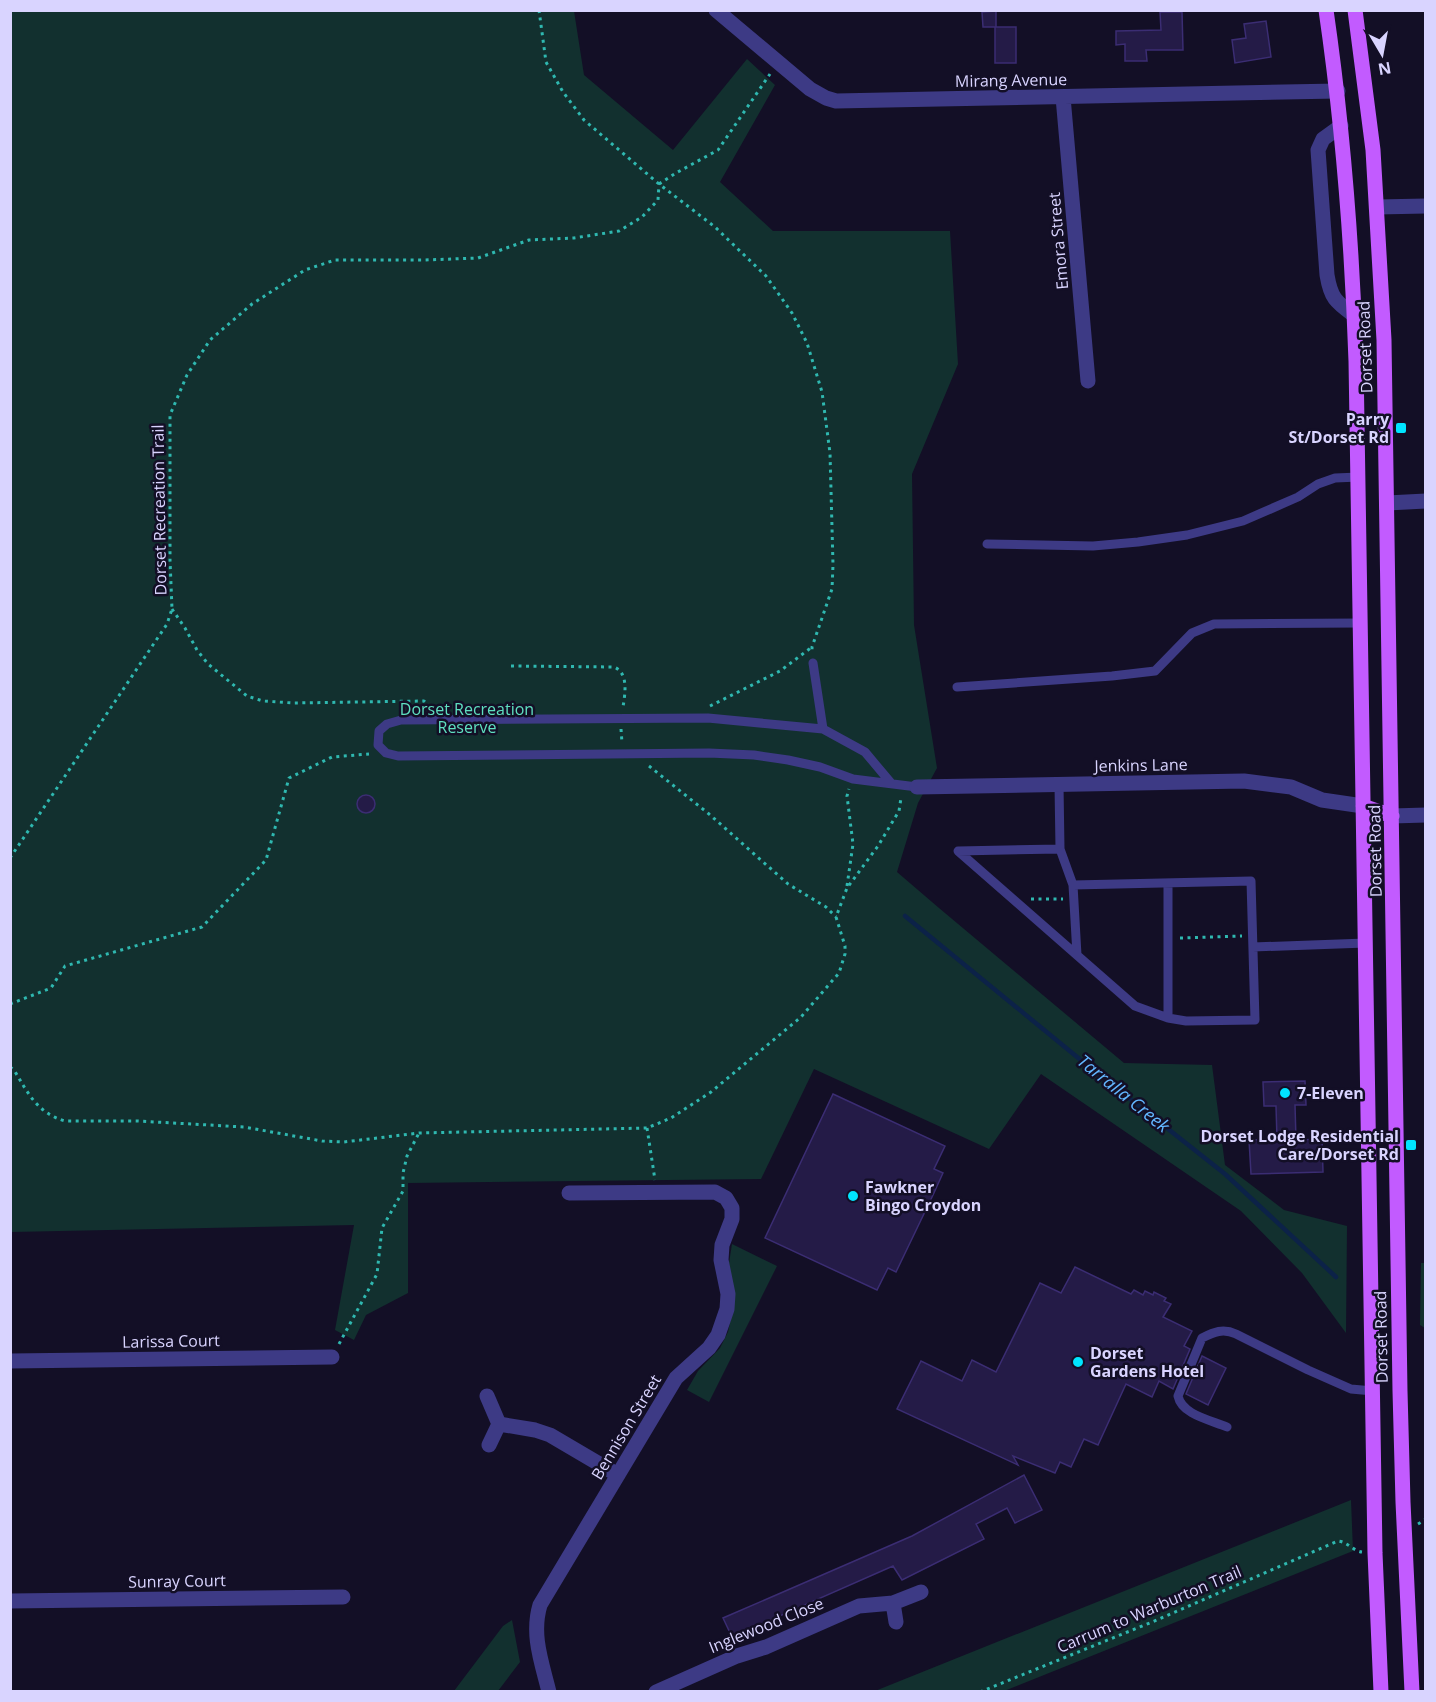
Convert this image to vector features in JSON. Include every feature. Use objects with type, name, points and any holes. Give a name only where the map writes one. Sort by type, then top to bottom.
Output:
[{"type":"main road","name":"Dorset Road","points":[[1326,10],[1338,91],[1349,210],[1355,316],[1375,1553],[1381,1692]]},
{"type":"main road","name":"Dorset Road","points":[[1355,10],[1373,150],[1384,340],[1402,1502],[1412,1692]]},
{"type":"main road","points":[[1349,210],[1377,207]]},
{"type":"main road","points":[[1363,806],[1392,816]]},
{"type":"main road","points":[[1368,1091],[1396,1091]]},
{"type":"main road","points":[[1373,1391],[1400,1391]]},
{"type":"street","name":"Mirang Avenue","points":[[716,10],[818,95],[836,101],[1338,91]]},
{"type":"street","name":"Emora Street","points":[[1063,97],[1089,381]]},
{"type":"street","points":[[1341,126],[1323,139],[1318,150],[1325,252],[1330,291],[1338,303],[1355,316]]},
{"type":"street","points":[[1377,207],[1425,206]]},
{"type":"street","points":[[1386,503],[1425,501]]},
{"type":"street","name":"Jenkins Lane","points":[[910,786],[1244,781],[1291,788],[1322,800],[1363,806]]},
{"type":"street","points":[[1392,816],[1425,815]]},
{"type":"street","name":"Bennison Street","points":[[549,1692],[537,1644],[536,1618],[540,1605],[676,1378],[709,1348],[718,1335],[727,1309],[728,1294],[721,1260],[722,1245],[732,1219],[732,1208],[726,1198],[715,1192],[569,1193]]},
{"type":"street","name":"Larissa Court","points":[[10,1361],[332,1356]]},
{"type":"street","points":[[487,1396],[499,1424],[489,1445]]},
{"type":"street","points":[[499,1424],[550,1435],[618,1474]]},
{"type":"street","name":"Inglewood Close","points":[[656,1692],[859,1606],[893,1603],[921,1592]]},
{"type":"street","name":"Sunray Court","points":[[10,1601],[343,1597]]},
{"type":"street","points":[[893,1603],[896,1622]]},
{"type":"lane","points":[[987,544],[1093,546],[1187,535],[1243,521],[1335,478],[1359,477]]},
{"type":"lane","points":[[957,687],[1112,676],[1155,670],[1192,633],[1214,624],[1361,623]]},
{"type":"lane","points":[[813,663],[823,729]]},
{"type":"lane","points":[[891,783],[864,752],[823,729],[708,718],[401,720],[387,724],[379,731],[378,738],[378,745],[386,753],[398,756],[754,754],[820,767],[853,778],[910,786]]},
{"type":"lane","points":[[1059,785],[1060,849],[1073,885],[1077,955]]},
{"type":"lane","points":[[1060,849],[958,851],[1135,1006],[1168,1018],[1186,1021],[1255,1020],[1251,881],[1073,885]]},
{"type":"lane","points":[[1168,883],[1168,1018]]},
{"type":"lane","points":[[1253,947],[1366,943]]},
{"type":"lane","points":[[1227,1427],[1189,1411],[1180,1403],[1178,1396],[1202,1338],[1221,1330],[1231,1331],[1308,1371],[1351,1389],[1373,1391]]},
{"type":"path","points":[[539,10],[546,62],[563,92],[584,120],[659,184],[715,227],[766,276],[792,313],[807,343],[822,392],[829,443],[833,565],[832,589],[812,647],[780,671],[684,718]]},
{"type":"path","points":[[659,184],[718,150],[778,62]]},
{"type":"path","name":"Dorset Recreation Trail","points":[[10,858],[167,624],[172,609],[170,414],[187,375],[210,340],[252,303],[305,270],[335,261],[478,258],[529,240],[574,238],[619,231],[642,217],[658,200],[659,184]]},
{"type":"path","points":[[172,609],[208,664],[247,696],[262,701],[294,703],[424,701],[443,720]]},
{"type":"path","points":[[511,666],[614,667],[620,670],[623,674],[625,694],[621,718],[622,754]]},
{"type":"path","points":[[10,1004],[51,988],[65,966],[202,927],[267,860],[289,778],[332,758],[386,753]]},
{"type":"path","points":[[10,1067],[34,1102],[43,1111],[54,1118],[65,1121],[138,1121],[244,1127],[322,1141],[344,1142],[419,1133],[647,1128],[671,1118],[711,1092],[801,1017],[838,973],[845,954],[845,946],[836,917],[826,907],[788,884],[709,814],[645,763],[638,754]]},
{"type":"path","points":[[836,917],[847,888],[853,844],[847,796],[853,778]]},
{"type":"path","points":[[847,888],[878,846],[899,811],[910,786]]},
{"type":"path","points":[[1014,900],[1074,899]]},
{"type":"path","points":[[1169,938],[1253,935]]},
{"type":"path","points":[[647,1128],[657,1192]]},
{"type":"path","points":[[332,1356],[377,1274],[382,1228],[403,1191],[403,1173],[407,1156],[419,1133]]},
{"type":"path","name":"Carrum to Warburton Trail","points":[[980,1692],[1152,1622],[1326,1547]]},
{"type":"green space","name":"Dorset Recreation Reserve","points":[[10,11],[574,11],[584,75],[673,150],[747,59],[775,85],[720,182],[773,231],[950,231],[958,364],[912,474],[914,625],[937,768],[918,803],[897,872],[1124,1063],[1212,1065],[1225,1165],[1284,1210],[1347,1226],[1346,1333],[1302,1273],[1241,1211],[1041,1074],[989,1149],[814,1069],[761,1179],[408,1183],[408,1293],[366,1315],[354,1340],[335,1330],[354,1225],[11,1232]]},
{"type":"green space","points":[[732,1244],[777,1266],[709,1402],[687,1390],[698,1371],[720,1348],[728,1332],[731,1318],[729,1263]]},
{"type":"green space","points":[[1421,1263],[1425,1263],[1425,1328],[1420,1325]]},
{"type":"green space","points":[[1351,1500],[1353,1551],[1004,1691],[875,1691]]},
{"type":"green space","points":[[512,1620],[520,1662],[498,1691],[454,1691],[503,1626]]},
{"type":"building","points":[[996,11],[996,27],[983,27],[982,12]]},
{"type":"building","points":[[1160,12],[1182,12],[1183,50],[1146,50],[1147,61],[1125,61],[1125,44],[1116,45],[1116,31],[1161,30]]},
{"type":"building","points":[[1266,21],[1271,57],[1235,63],[1232,40],[1246,38],[1244,24]]},
{"type":"building","points":[[995,27],[1016,27],[1016,63],[995,63]]},
{"type":"building","points":[[362,795],[370,795],[375,800],[373,811],[362,813],[357,808],[357,800]]},
{"type":"building","points":[[1305,1081],[1306,1105],[1295,1105],[1296,1140],[1322,1139],[1323,1172],[1251,1174],[1249,1140],[1277,1139],[1276,1106],[1264,1106],[1263,1082]]},
{"type":"building","name":"Fawkner Bingo Croydon","points":[[833,1094],[945,1146],[934,1169],[943,1173],[933,1195],[896,1272],[888,1268],[877,1290],[765,1238]]},
{"type":"building","points":[[1075,1267],[1131,1294],[1134,1290],[1143,1295],[1145,1291],[1153,1295],[1154,1292],[1166,1298],[1164,1301],[1171,1304],[1163,1317],[1192,1331],[1184,1346],[1190,1349],[1173,1389],[1159,1381],[1152,1397],[1126,1384],[1098,1445],[1084,1439],[1071,1467],[1060,1462],[1055,1473],[1013,1456],[1018,1465],[897,1409],[921,1361],[962,1381],[972,1360],[996,1372],[1040,1283],[1061,1293]]},
{"type":"building","points":[[1202,1356],[1226,1368],[1208,1405],[1186,1394]]},
{"type":"building","points":[[1024,1475],[1042,1510],[1015,1523],[1007,1508],[976,1524],[984,1539],[902,1580],[893,1566],[732,1637],[723,1618],[912,1536]]},
{"type":"waterway","name":"Tarralla Creek","points":[[905,916],[1225,1174],[1336,1277]]},
{"type":"place","name":"Parry St/Dorset Rd","points":[[1401,428]]},
{"type":"place","name":"7-Eleven","points":[[1285,1093]]},
{"type":"place","name":"Dorset Lodge Residential Care/Dorset Rd","points":[[1411,1145]]},
{"type":"place","name":"Fawkner Bingo Croydon","points":[[853,1196]]},
{"type":"place","name":"Dorset Gardens Hotel","points":[[1078,1362]]}]
